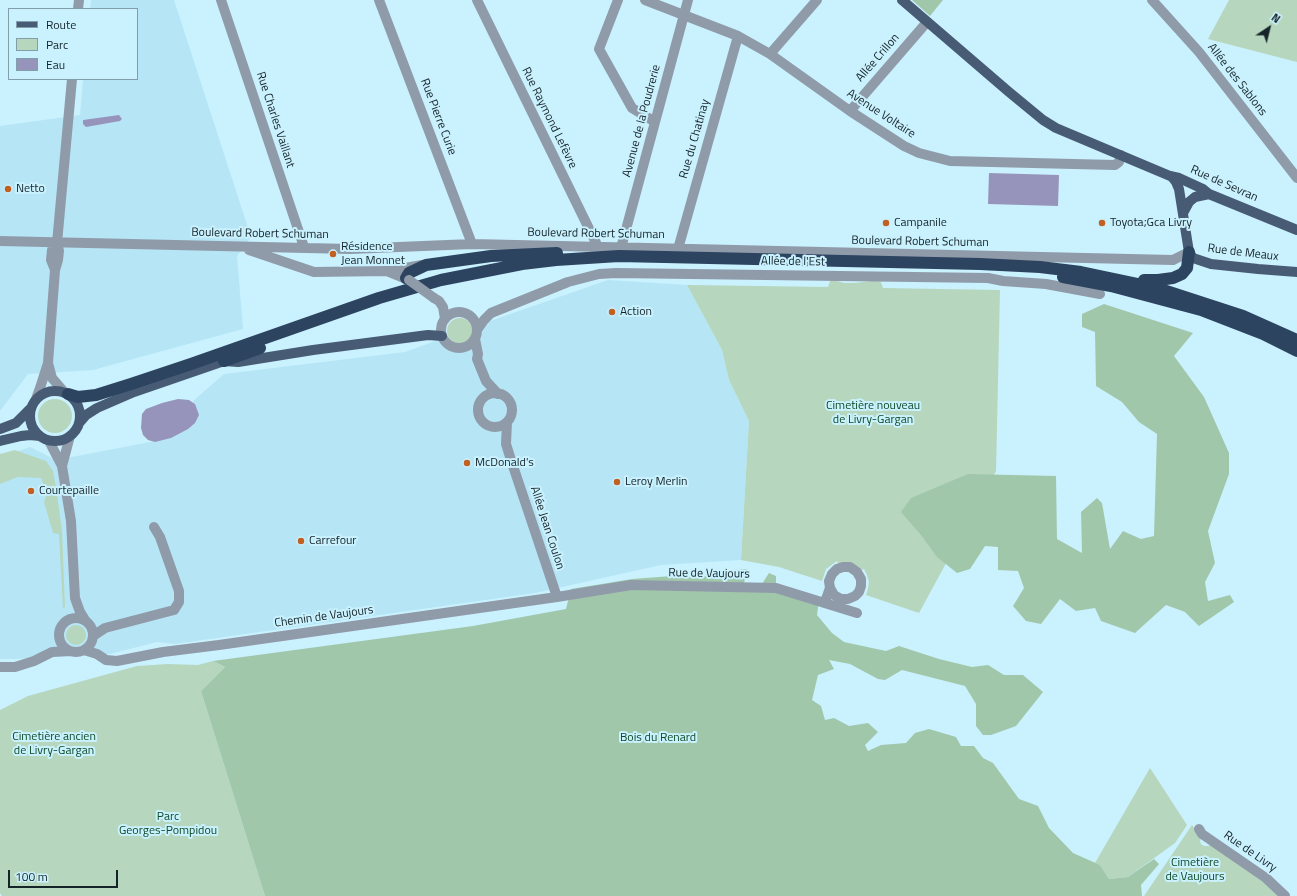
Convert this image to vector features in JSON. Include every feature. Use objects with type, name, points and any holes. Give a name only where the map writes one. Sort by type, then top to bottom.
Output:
[{"type":"highway","points":[[1110,278],[1126,276],[1144,280],[1158,280],[1173,278],[1182,274],[1187,268],[1189,252]]},
{"type":"highway","points":[[407,279],[409,273],[426,265],[490,256],[580,254],[590,258]]},
{"type":"highway","points":[[67,393],[78,396],[96,395],[191,364],[379,298],[441,280],[522,264],[590,258],[660,257],[980,264],[1040,267],[1080,272],[1158,288],[1243,316],[1297,340]]},
{"type":"highway","points":[[224,361],[387,303],[447,286],[524,272],[620,265],[979,271],[1057,276],[1111,286],[1201,310],[1263,334],[1297,351]]},
{"type":"main road","name":"Rue de Sevran","points":[[902,0],[1043,120],[1056,128],[1140,164],[1172,177],[1179,178],[1203,189],[1209,194],[1297,230]]},
{"type":"main road","points":[[1172,177],[1179,189],[1189,252]]},
{"type":"main road","points":[[1183,213],[1188,202],[1196,197],[1209,194]]},
{"type":"main road","name":"Rue de Meaux","points":[[1189,252],[1193,258],[1210,264],[1258,270],[1297,272]]},
{"type":"main road","points":[[30,409],[29,417],[34,431],[49,441],[56,441],[70,436],[86,415],[97,408],[134,392],[224,361],[238,362],[313,350],[428,335],[442,336]]},
{"type":"main road","points":[[0,429],[16,423],[42,394],[57,390],[67,393],[74,399],[78,406],[80,422]]},
{"type":"main road","points":[[0,441],[20,436],[40,436]]},
{"type":"street","name":"Rue Charles Vaillant","points":[[221,0],[304,247]]},
{"type":"street","name":"Rue Pierre Curie","points":[[379,0],[472,244]]},
{"type":"street","name":"Rue Raymond Lefèvre","points":[[477,0],[598,247]]},
{"type":"street","points":[[618,0],[599,49],[632,108],[655,122]]},
{"type":"street","name":"Avenue Voltaire","points":[[645,0],[738,36],[770,54],[850,111],[904,146],[919,153],[950,161],[1115,165],[1119,162],[1121,155]]},
{"type":"street","name":"Avenue de la Poudrerie","points":[[621,248],[688,0]]},
{"type":"street","points":[[770,54],[817,0]]},
{"type":"street","name":"Allée des Sablons","points":[[1152,0],[1199,52],[1297,178]]},
{"type":"street","name":"Allée Crillon","points":[[850,111],[927,22]]},
{"type":"street","name":"Rue du Chatinay","points":[[678,249],[738,36]]},
{"type":"street","points":[[36,399],[48,363],[55,270],[51,260],[52,250],[57,243],[72,80]]},
{"type":"street","name":"Boulevard Robert Schuman","points":[[0,241],[350,249],[472,244],[1173,260],[1189,252]]},
{"type":"street","points":[[239,247],[314,272],[387,271],[417,265],[426,265]]},
{"type":"street","points":[[293,247],[293,257],[298,267]]},
{"type":"street","points":[[387,271],[407,279],[437,300],[444,302],[474,321],[478,354],[477,359]]},
{"type":"street","name":"Allée de l'Est","points":[[476,334],[484,320],[491,313],[568,282],[599,274],[616,272],[988,278],[1003,281],[1046,284],[1100,294]]},
{"type":"street","points":[[437,300],[444,310],[445,319]]},
{"type":"street","name":"Allée de l'Est","points":[[465,314],[485,312],[491,313]]},
{"type":"street","points":[[465,314],[452,313],[445,319],[442,325],[442,336],[450,345],[462,347],[470,344],[476,334]]},
{"type":"street","points":[[462,347],[477,359],[486,381],[498,394]]},
{"type":"street","points":[[48,363],[52,378],[67,393]]},
{"type":"street","points":[[484,397],[486,381]]},
{"type":"street","points":[[489,394],[498,394],[504,396],[511,404],[511,414],[507,422],[498,427],[488,426],[482,421],[478,414],[478,405],[484,397],[489,394]]},
{"type":"street","name":"Allée Jean Coulon","points":[[506,444],[507,422]]},
{"type":"street","name":"Allée Jean Coulon","points":[[493,427],[506,444],[548,575],[557,597]]},
{"type":"street","points":[[62,466],[70,436]]},
{"type":"street","points":[[49,441],[62,466],[71,521],[75,598],[72,612],[68,620],[62,626],[52,652]]},
{"type":"street","points":[[0,667],[15,667],[34,661],[52,652],[79,652],[84,650],[105,628],[174,610],[178,602],[179,591],[160,537],[154,527]]},
{"type":"street","points":[[843,567],[850,568],[857,572],[861,579],[859,592],[855,596],[848,599],[841,599],[834,595],[830,588],[829,581],[832,574],[837,569],[843,567]]},
{"type":"street","name":"Rue de Vaujours","points":[[557,597],[631,585],[776,588],[854,612],[855,596]]},
{"type":"street","points":[[825,602],[830,588]]},
{"type":"street","name":"Chemin de Vaujours","points":[[84,650],[97,654],[106,660],[117,661],[163,652],[557,597]]},
{"type":"street","points":[[75,598],[80,612],[85,620]]},
{"type":"street","points":[[68,620],[80,618],[90,624],[93,630],[94,649],[97,654]]},
{"type":"street","points":[[59,635],[62,644],[70,651]]},
{"type":"street","name":"Rue de Livry","points":[[1199,829],[1202,834],[1266,878],[1285,896]]},
{"type":"shaded area","points":[[91,0],[174,0],[251,237],[237,256],[243,329],[93,370],[28,374],[0,411],[0,126],[80,115],[83,80],[138,80],[138,8],[90,8]]},
{"type":"shaded area","points":[[608,280],[687,285],[722,350],[729,380],[749,421],[741,560],[661,565],[535,593],[175,644],[157,642],[110,654],[0,659],[0,457],[30,447],[56,460],[171,438],[195,404],[193,401],[224,374],[405,352]]},
{"type":"green space","points":[[912,0],[943,0],[930,16]]},
{"type":"green space","points":[[1229,0],[1297,0],[1297,62],[1208,39]]},
{"type":"green space","name":"Cimetière nouveau de Livry-Gargan","points":[[831,279],[844,283],[880,280],[883,288],[1000,290],[996,471],[919,613],[866,595],[869,582],[864,569],[861,570],[839,565],[837,561],[826,569],[822,581],[779,567],[741,560],[749,421],[729,380],[722,350],[687,285],[828,287]]},
{"type":"green space","points":[[1104,304],[1193,333],[1174,356],[1204,397],[1229,453],[1229,474],[1208,531],[1215,563],[1205,582],[1208,601],[1230,595],[1234,602],[1199,626],[1185,612],[1166,605],[1135,633],[1101,621],[1095,608],[1076,611],[1060,599],[1041,624],[1026,621],[1013,606],[1024,588],[1018,571],[998,570],[998,547],[985,546],[970,569],[957,573],[937,557],[921,535],[901,512],[911,498],[968,474],[1056,476],[1057,539],[1082,553],[1081,512],[1097,498],[1102,503],[1110,549],[1123,531],[1141,539],[1154,536],[1157,434],[1139,422],[1122,402],[1096,386],[1095,332],[1082,327],[1082,314]]},
{"type":"green space","points":[[460,318],[469,322],[473,331],[469,340],[460,344],[451,340],[447,331],[451,322]]},
{"type":"green space","points":[[55,399],[67,404],[72,416],[67,428],[55,433],[43,428],[38,416],[43,404]]},
{"type":"green space","points":[[15,450],[46,461],[53,471],[62,531],[65,607],[63,609],[59,534],[53,533],[44,502],[47,494],[41,478],[18,477],[0,484],[0,454]]},
{"type":"green space","name":"Bois du Renard","points":[[747,569],[743,588],[760,587],[769,573],[776,576],[776,588],[819,600],[817,615],[832,633],[844,642],[886,651],[899,646],[939,659],[972,667],[988,665],[1004,675],[1023,675],[1043,692],[1016,726],[991,735],[983,735],[976,726],[976,704],[965,686],[902,670],[885,680],[878,679],[850,664],[829,660],[834,669],[818,675],[812,700],[821,706],[825,720],[834,718],[849,726],[868,723],[878,732],[865,745],[868,751],[881,745],[906,743],[915,733],[929,729],[956,737],[961,746],[974,746],[983,758],[993,763],[1019,799],[1038,806],[1049,828],[1073,853],[1100,865],[1109,879],[1128,877],[1154,859],[1159,864],[1141,885],[1142,896],[265,896],[201,691],[225,667],[213,661],[473,626],[566,609],[571,589],[632,579],[672,576],[702,578],[716,571]]},
{"type":"green space","points":[[76,625],[83,628],[86,635],[83,642],[76,645],[69,642],[66,635],[69,628]]},
{"type":"green space","name":"Parc Georges-Pompidou","points":[[213,661],[225,667],[201,691],[265,896],[2,896],[0,893],[0,710],[28,696],[137,666],[168,664],[198,665]]},
{"type":"green space","points":[[1150,768],[1187,825],[1175,843],[1128,877],[1109,879],[1100,865],[1095,863]]},
{"type":"green space","name":"Cimetière de Vaujours","points":[[1192,825],[1201,838],[1201,844],[1204,846],[1209,846],[1210,844],[1259,876],[1282,896],[1144,896]]},
{"type":"water","points":[[119,115],[122,119],[120,121],[86,127],[83,124],[83,120]]},
{"type":"water","points":[[989,173],[1059,175],[1058,206],[988,204]]},
{"type":"water","points":[[178,399],[189,400],[195,404],[199,415],[195,423],[188,429],[171,438],[155,442],[148,440],[143,435],[141,428],[142,414],[146,409]]},
{"type":"place","name":"Netto","points":[[8,189]]},
{"type":"place","name":"Campanile","points":[[886,223]]},
{"type":"place","name":"Toyota;Gca Livry","points":[[1102,223]]},
{"type":"place","name":"Résidence Jean Monnet","points":[[333,254]]},
{"type":"place","name":"Action","points":[[612,312]]},
{"type":"place","name":"McDonald's","points":[[467,463]]},
{"type":"place","name":"Leroy Merlin","points":[[617,482]]},
{"type":"place","name":"Courtepaille","points":[[31,491]]},
{"type":"place","name":"Carrefour","points":[[301,541]]},
{"type":"park label","name":"Cimetière ancien de Livry-Gargan","points":[[54,744]]}]
